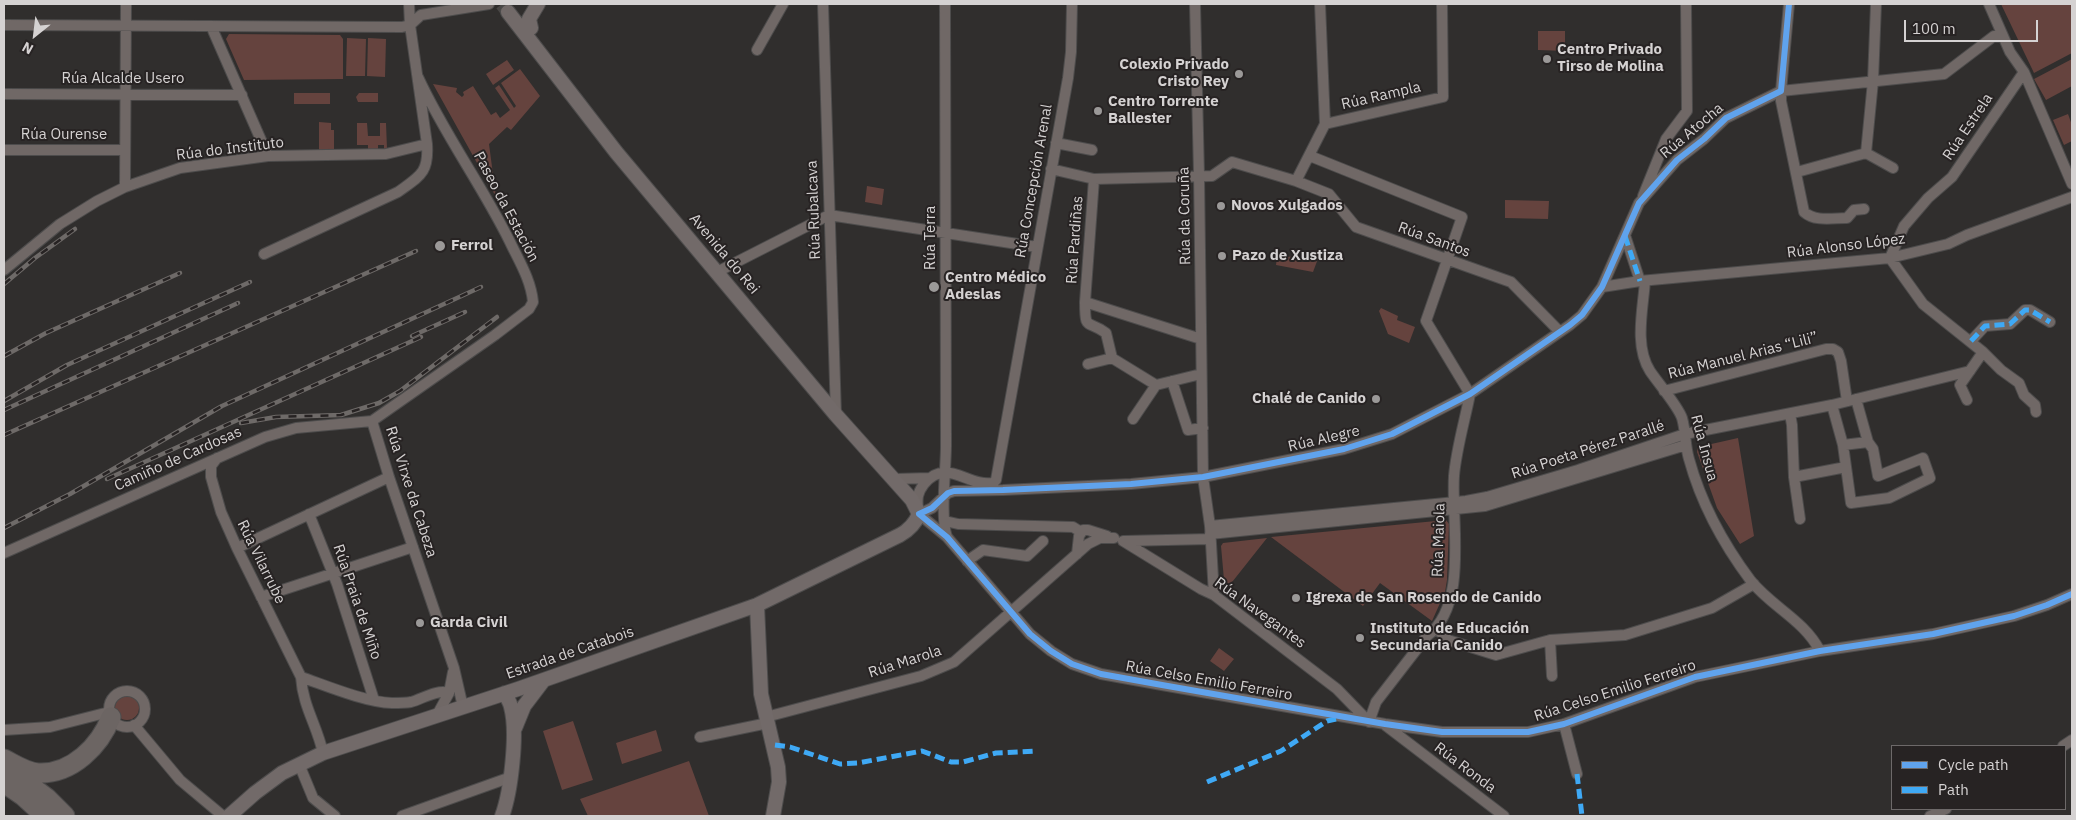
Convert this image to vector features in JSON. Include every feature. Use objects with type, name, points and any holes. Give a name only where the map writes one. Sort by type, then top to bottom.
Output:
[{"type":"highway","points":[[4,759],[24,769],[38,773],[66,768],[79,761],[86,754],[105,729],[110,715]]},
{"type":"highway","points":[[4,766],[48,798],[65,816]]},
{"type":"highway","points":[[4,783],[23,796],[45,816]]},
{"type":"highway","points":[[4,790],[39,816]]},
{"type":"main road","points":[[531,28],[529,20],[538,4]]},
{"type":"main road","points":[[511,8],[531,28],[570,79],[573,98]]},
{"type":"main road","name":"Avenida do Rei","points":[[511,8],[573,98],[836,414],[912,500],[918,514]]},
{"type":"main road","name":"Estrada de Catabois","points":[[229,816],[255,793],[299,764],[323,753],[512,691],[757,605],[900,535],[915,523],[918,514]]},
{"type":"main road","points":[[757,605],[761,694],[776,750],[778,767],[779,782],[773,816]]},
{"type":"main road","points":[[513,734],[524,706],[545,679]]},
{"type":"main road","points":[[502,816],[509,797],[511,777],[512,691],[522,694],[524,706]]},
{"type":"street","points":[[125,187],[126,4]]},
{"type":"street","points":[[410,6],[414,13],[421,15],[489,4]]},
{"type":"street","points":[[757,50],[783,4]]},
{"type":"street","name":"Rúa Rubalcava","points":[[823,4],[828,215],[836,414]]},
{"type":"street","name":"Rúa Terra","points":[[944,496],[945,4]]},
{"type":"street","name":"Rúa Concepción Arenal","points":[[996,480],[1071,52],[1072,4]]},
{"type":"street","name":"Rúa da Coruña","points":[[1194,4],[1200,176],[1200,339],[1203,477],[1210,533],[1214,595]]},
{"type":"street","points":[[1296,181],[1325,124],[1320,4]]},
{"type":"street","name":"Rúa Rampla","points":[[1325,124],[1444,97],[1442,4]]},
{"type":"street","points":[[1639,203],[1666,139],[1687,111],[1686,4]]},
{"type":"street","points":[[1789,4],[1781,101],[1804,212],[1809,217],[1815,218],[1847,218],[1854,210],[1864,209]]},
{"type":"street","points":[[1866,153],[1873,81],[1876,4]]},
{"type":"street","points":[[1988,4],[2002,37],[2024,72],[2072,184]]},
{"type":"street","points":[[264,254],[398,192],[424,170],[428,160],[427,144],[410,25],[410,6]]},
{"type":"street","points":[[4,25],[402,27],[410,25],[421,15]]},
{"type":"street","points":[[211,26],[268,156]]},
{"type":"street","name":"Rúa Atocha","points":[[1602,287],[1639,203],[1677,160],[1704,139],[1726,118],[1781,91],[1944,74],[1994,36],[2002,37]]},
{"type":"street","name":"Rúa Estrela","points":[[1890,258],[1904,226],[1928,198],[1952,177],[2024,72]]},
{"type":"street","name":"Paseo da Estación","points":[[418,77],[445,129],[494,209],[529,281],[533,302]]},
{"type":"street","name":"Rúa Alcalde Usero","points":[[4,94],[242,95]]},
{"type":"street","points":[[427,144],[432,130],[445,129]]},
{"type":"street","points":[[1056,143],[1092,150]]},
{"type":"street","name":"Rúa do Instituto","points":[[4,270],[60,224],[97,201],[125,187],[180,168],[268,156],[380,155],[427,144]]},
{"type":"street","name":"Rúa Ourense","points":[[4,150],[125,150]]},
{"type":"street","points":[[1797,172],[1866,153],[1893,168]]},
{"type":"street","points":[[1310,156],[1462,217],[1426,321],[1470,394]]},
{"type":"street","name":"Rúa Santos","points":[[1200,176],[1212,176],[1232,162],[1296,181],[1329,194],[1356,227],[1511,282],[1560,332]]},
{"type":"street","points":[[1051,170],[1094,179],[1200,176]]},
{"type":"street","name":"Rúa Pardiñas","points":[[1094,179],[1085,302],[1200,339]]},
{"type":"street","name":"Rúa Alonso López","points":[[1602,287],[1642,281],[1890,258],[1948,244],[1967,234],[2072,197]]},
{"type":"street","points":[[717,272],[828,215],[1037,247]]},
{"type":"street","points":[[1625,235],[1642,281]]},
{"type":"street","points":[[1890,258],[1923,304],[2019,383],[2024,394],[2035,404],[2036,412]]},
{"type":"street","name":"Rúa Insua","points":[[1642,281],[1640,340],[1643,353],[1648,369],[1682,416],[1686,440],[1702,500],[1733,556],[1754,584],[1812,635],[1820,651]]},
{"type":"street","name":"Rúa Alegre","points":[[944,496],[954,491],[1131,484],[1203,477],[1344,449],[1392,434],[1470,394],[1560,332],[1582,315],[1602,287]]},
{"type":"street","name":"Rúa Virxe da Cabeza","points":[[463,707],[454,668],[389,477],[372,421],[494,335],[529,309],[533,302]]},
{"type":"street","points":[[1085,302],[1085,319],[1090,326],[1106,333],[1112,358],[1156,385]]},
{"type":"street","points":[[1970,341],[1985,326],[2010,324],[2025,310],[2030,310],[2050,322]]},
{"type":"street","name":"Rúa Manuel Arias “Lili”","points":[[1664,391],[1826,349],[1833,349],[1838,352],[1851,400]]},
{"type":"street","points":[[1967,400],[1960,385],[1983,352]]},
{"type":"street","points":[[1088,364],[1112,358]]},
{"type":"street","name":"Rúa Poeta Pérez Parallé","points":[[1210,533],[1455,506],[1686,440],[1970,371]]},
{"type":"street","points":[[1133,419],[1156,385],[1202,374]]},
{"type":"street","points":[[1172,381],[1188,430],[1203,428]]},
{"type":"street","name":"Rúa Maiola","points":[[1369,722],[1376,702],[1427,636],[1437,628],[1448,606],[1456,565],[1454,476],[1470,394]]},
{"type":"street","points":[[1832,405],[1843,445],[1851,503],[1889,498],[1930,478],[1923,458],[1878,476],[1873,449],[1868,442],[1851,400]]},
{"type":"street","points":[[1790,414],[1794,477],[1800,519]]},
{"type":"street","name":"Camiño de Cardosas","points":[[4,553],[265,437],[296,428],[372,421]]},
{"type":"street","points":[[1843,445],[1868,442]]},
{"type":"street","name":"Rúa Vilarrube","points":[[218,457],[211,466],[210,478],[221,512],[236,548],[301,677],[302,695],[321,742],[323,753]]},
{"type":"street","points":[[1794,477],[1846,467]]},
{"type":"street","points":[[944,496],[932,508],[918,514],[918,494],[929,478],[936,473],[945,472],[986,483],[993,483],[996,480],[998,486],[1003,490]]},
{"type":"street","points":[[236,548],[389,477]]},
{"type":"street","points":[[894,479],[929,478]]},
{"type":"street","points":[[944,496],[947,537]]},
{"type":"street","name":"Rúa Praia de Miño","points":[[309,514],[337,584],[374,700]]},
{"type":"street","name":"Rúa Celso Emilio Ferreiro","points":[[918,514],[947,537],[1030,634],[1051,651],[1072,664],[1090,671],[1369,722],[1442,732],[1528,732],[1564,724],[1695,677],[1820,651],[1932,634],[2014,616],[2072,594]]},
{"type":"street","name":"Rúa Navegantes","points":[[945,521],[958,524],[1073,527],[1086,538],[1119,540],[1210,533]]},
{"type":"street","name":"Rúa Marola","points":[[700,737],[921,676],[954,662],[1077,554],[1086,538]]},
{"type":"street","name":"Rúa Navegantes","points":[[1119,540],[1214,595],[1337,689],[1369,722]]},
{"type":"street","points":[[967,561],[983,550],[1027,556],[1043,541]]},
{"type":"street","points":[[261,597],[413,547]]},
{"type":"street","points":[[1437,628],[1448,640],[1496,655],[1550,640],[1625,635],[1712,608],[1754,584]]},
{"type":"street","points":[[1550,640],[1552,676]]},
{"type":"street","points":[[436,715],[449,693],[454,668]]},
{"type":"street","points":[[301,677],[389,703],[409,702],[431,695],[449,693]]},
{"type":"street","points":[[125,691],[137,694],[142,699],[145,711],[140,722],[134,725],[124,727],[118,725],[110,715],[110,701],[119,693],[125,691]]},
{"type":"street","points":[[4,730],[50,726],[110,715]]},
{"type":"street","name":"Rúa Ronda","points":[[1385,724],[1504,816]]},
{"type":"street","points":[[1564,724],[1577,774]]},
{"type":"street","points":[[134,725],[180,780],[223,816]]},
{"type":"street","points":[[299,764],[314,798],[335,816]]},
{"type":"street","points":[[402,816],[511,777]]},
{"type":"street","points":[[1930,816],[1944,810]]},
{"type":"shaded area","points":[[2001,4],[2072,4],[2072,53],[2034,73]]},
{"type":"shaded area","points":[[1538,31],[1565,31],[1565,51],[1538,50]]},
{"type":"shaded area","points":[[229,34],[340,35],[343,39],[343,79],[244,80],[226,39]]},
{"type":"shaded area","points":[[347,38],[366,39],[365,76],[346,76]]},
{"type":"shaded area","points":[[368,38],[386,39],[385,77],[367,76]]},
{"type":"shaded area","points":[[2072,59],[2072,86],[2046,100],[2034,79]]},
{"type":"shaded area","points":[[507,60],[514,70],[493,85],[486,74]]},
{"type":"shaded area","points":[[520,69],[540,96],[511,130],[507,127],[489,144],[496,197],[433,84],[457,88],[456,92],[462,97],[464,95],[463,92],[473,86],[491,115],[496,112],[500,118],[510,110],[495,88],[499,85],[514,108],[516,106],[501,83]]},
{"type":"shaded area","points":[[294,93],[330,93],[330,104],[294,104]]},
{"type":"shaded area","points":[[359,93],[378,93],[378,102],[358,102],[356,97]]},
{"type":"shaded area","points":[[2068,114],[2072,125],[2072,141],[2064,145],[2053,120]]},
{"type":"shaded area","points":[[319,122],[331,123],[331,130],[334,130],[334,151],[319,151]]},
{"type":"shaded area","points":[[357,123],[367,123],[368,136],[380,136],[380,123],[386,123],[387,149],[384,149],[384,145],[378,145],[378,150],[368,150],[368,145],[357,145]]},
{"type":"shaded area","points":[[867,186],[884,189],[882,205],[865,202]]},
{"type":"shaded area","points":[[1505,200],[1549,201],[1548,219],[1505,218]]},
{"type":"shaded area","points":[[1319,256],[1313,272],[1276,265],[1277,257]]},
{"type":"shaded area","points":[[1381,308],[1398,316],[1397,320],[1415,327],[1409,343],[1388,334],[1379,311]]},
{"type":"shaded area","points":[[1738,438],[1754,536],[1740,544],[1717,508],[1697,452],[1698,447]]},
{"type":"shaded area","points":[[1446,520],[1449,524],[1447,580],[1445,592],[1432,621],[1380,583],[1363,606],[1271,537]]},
{"type":"shaded area","points":[[1267,538],[1225,591],[1221,546],[1223,543]]},
{"type":"shaded area","points":[[1219,648],[1234,659],[1224,671],[1210,661]]},
{"type":"shaded area","points":[[127,696],[136,699],[139,708],[136,717],[127,720],[118,717],[115,708],[118,699]]},
{"type":"shaded area","points":[[573,721],[593,780],[562,790],[543,731]]},
{"type":"shaded area","points":[[656,730],[662,751],[622,764],[616,743]]},
{"type":"shaded area","points":[[689,761],[709,816],[588,816],[580,799]]},
{"type":"tunnel","points":[[502,4],[508,12]]},
{"type":"railway","points":[[4,284],[35,258],[75,229]]},
{"type":"railway","points":[[4,435],[416,251]]},
{"type":"railway","points":[[4,356],[46,333],[180,273]]},
{"type":"railway","points":[[4,401],[67,365],[250,282]]},
{"type":"railway","points":[[4,528],[70,494],[222,406],[481,287]]},
{"type":"railway","points":[[4,410],[238,303]]},
{"type":"railway","points":[[412,336],[465,312]]},
{"type":"railway","points":[[241,423],[276,417],[341,415],[379,403],[400,391],[497,317]]},
{"type":"railway","points":[[107,479],[421,337]]},
{"type":"marked path","points":[[1625,236],[1640,281]]},
{"type":"marked path","points":[[1971,341],[1985,326],[2010,324],[2025,310],[2030,310],[2050,322]]},
{"type":"marked path","points":[[1207,782],[1281,751],[1327,721],[1336,719]]},
{"type":"marked path","points":[[775,745],[790,747],[840,764],[858,763],[922,751],[951,762],[963,762],[996,753],[1036,751]]},
{"type":"marked path","points":[[1577,774],[1582,816]]},
{"type":"cycle path","points":[[1789,4],[1781,91],[1726,118],[1704,139],[1677,160],[1639,203],[1602,287],[1582,315],[1470,394],[1392,434],[1344,449],[1203,477],[1131,484],[954,491],[948,493],[932,508],[919,514],[947,537],[1030,634],[1051,651],[1072,664],[1101,674],[1385,724],[1442,732],[1528,732],[1564,724],[1695,677],[1820,651],[1933,634],[2014,616],[2072,594]]},
{"type":"place","name":"Centro Privado Tirso de Molina","points":[[1547,59]]},
{"type":"place","name":"Colexio Privado Cristo Rey","points":[[1239,74]]},
{"type":"place","name":"Centro Torrente Ballester","points":[[1098,111]]},
{"type":"place","name":"Novos Xulgados","points":[[1221,206]]},
{"type":"place","name":"Ferrol","points":[[440,246]]},
{"type":"place","name":"Pazo de Xustiza","points":[[1222,256]]},
{"type":"place","name":"Centro Médico Adeslas","points":[[934,287]]},
{"type":"place","name":"Chalé de Canido","points":[[1376,399]]},
{"type":"place","name":"Igrexa de San Rosendo de Canido","points":[[1296,598]]},
{"type":"place","name":"Garda Civil","points":[[420,623]]},
{"type":"place","name":"Instituto de Educación Secundaria Canido","points":[[1360,638]]}]
